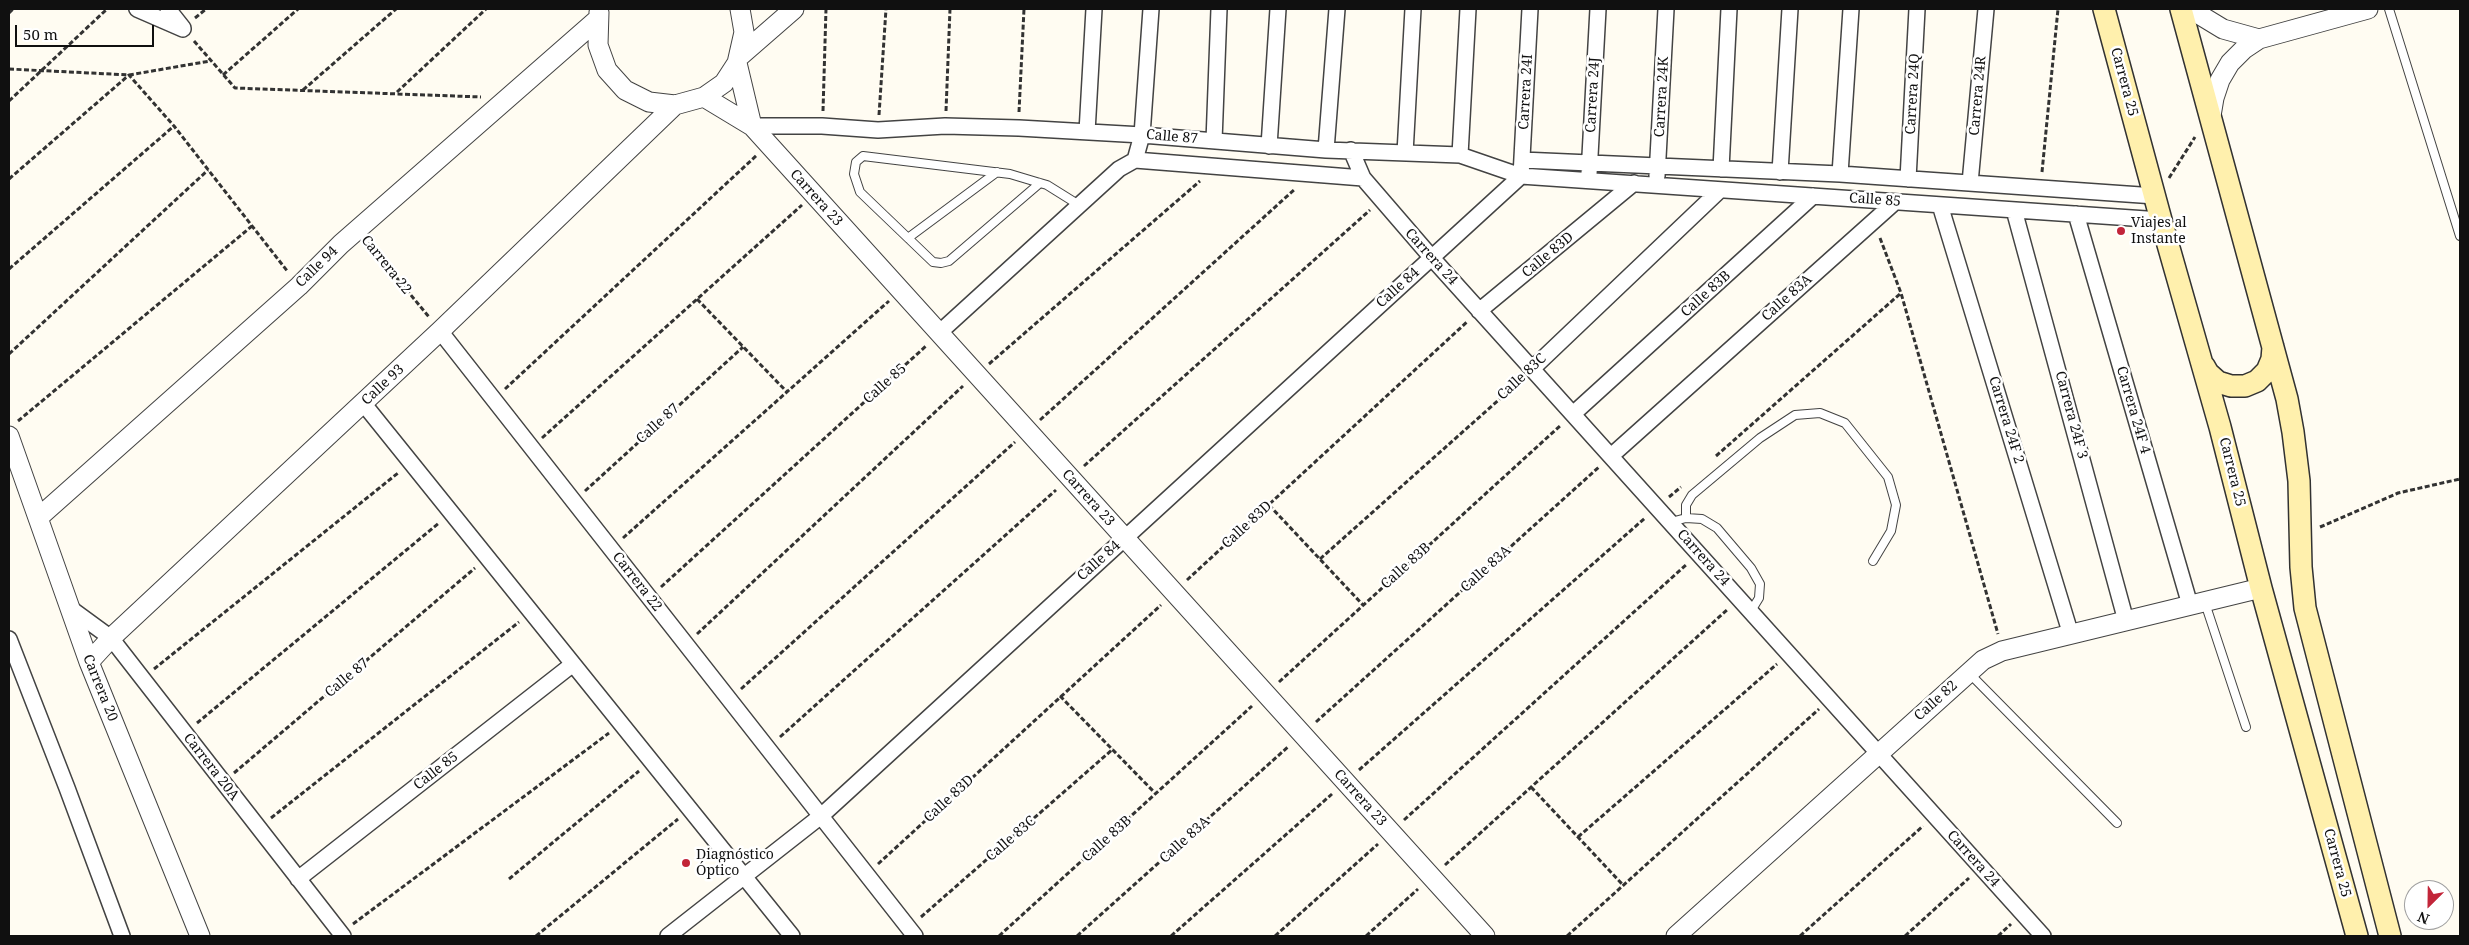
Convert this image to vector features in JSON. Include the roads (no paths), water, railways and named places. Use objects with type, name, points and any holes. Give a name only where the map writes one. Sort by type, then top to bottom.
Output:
[{"type":"main road","name":"Carrera 25","points":[[2104,9],[2160,191],[2161,220],[2202,361],[2261,588],[2357,936]]},
{"type":"main road","points":[[2181,9],[2206,123],[2273,346],[2294,432],[2299,481],[2300,537],[2305,608],[2390,936]]},
{"type":"main road","points":[[2202,361],[2208,373],[2218,382],[2231,386],[2245,386],[2257,381],[2267,371],[2272,359],[2273,346]]},
{"type":"street","points":[[137,9],[184,29],[168,9]]},
{"type":"street","points":[[739,59],[744,32],[740,9]]},
{"type":"street","points":[[599,14],[598,45],[607,70],[625,90],[648,102],[675,106],[704,97],[724,83],[739,59],[794,9]]},
{"type":"street","points":[[1087,132],[1094,9]]},
{"type":"street","points":[[1135,160],[1142,134],[1151,9]]},
{"type":"street","points":[[1214,141],[1219,9]]},
{"type":"street","points":[[1269,146],[1278,9]]},
{"type":"street","points":[[1326,150],[1336,9]]},
{"type":"street","points":[[1405,153],[1413,9]]},
{"type":"street","points":[[1460,155],[1468,9]]},
{"type":"street","name":"Carrera 24I","points":[[1521,176],[1530,9]]},
{"type":"street","name":"Carrera 24J","points":[[1588,181],[1598,9]]},
{"type":"street","name":"Carrera 24K","points":[[1657,185],[1666,9]]},
{"type":"street","points":[[1721,169],[1729,9]]},
{"type":"street","points":[[1780,172],[1790,9]]},
{"type":"street","points":[[1840,174],[1851,9]]},
{"type":"street","name":"Carrera 24Q","points":[[1908,179],[1917,9]]},
{"type":"street","name":"Carrera 24R","points":[[1970,184],[1986,9]]},
{"type":"street","points":[[2190,9],[2223,30],[2259,39]]},
{"type":"street","points":[[2206,123],[2220,80],[2230,63],[2244,49],[2259,39],[2368,9]]},
{"type":"street","name":"Calle 94","points":[[38,518],[299,286],[357,230],[509,99],[599,14]]},
{"type":"street","name":"Carrera 23","points":[[739,59],[752,126]]},
{"type":"street","name":"Carrera 23","points":[[704,97],[752,126],[1486,936]]},
{"type":"street","name":"Calle 93","points":[[89,662],[111,638],[440,331],[675,106]]},
{"type":"street","name":"Calle 87","points":[[752,126],[822,126],[878,130],[946,126],[1142,134],[1326,150],[1460,155],[1521,176],[1588,181]]},
{"type":"street","name":"Carrera 24","points":[[1352,150],[1363,178],[1432,258],[1657,507],[1678,520],[1699,554],[2043,936]]},
{"type":"street","points":[[939,333],[1119,168],[1135,160],[1363,178]]},
{"type":"street","points":[[1522,160],[1840,174],[2040,190],[2160,191]]},
{"type":"street","name":"Calle 84","points":[[668,936],[821,816],[1521,176]]},
{"type":"street","name":"Calle 85","points":[[1588,181],[2161,220]]},
{"type":"street","name":"Calle 83D","points":[[1480,311],[1634,184]]},
{"type":"street","name":"Calle 83C","points":[[1532,369],[1720,190]]},
{"type":"street","name":"Calle 83B","points":[[1573,414],[1813,196]]},
{"type":"street","name":"Calle 83A","points":[[1611,456],[1895,202]]},
{"type":"street","name":"Carrera 24F 2","points":[[1940,205],[2071,634]]},
{"type":"street","name":"Carrera 24F 3","points":[[2014,210],[2126,621]]},
{"type":"street","name":"Carrera 24F 4","points":[[2076,214],[2197,604]]},
{"type":"street","name":"Carrera 22","points":[[440,331],[912,932]]},
{"type":"street","points":[[363,403],[792,936]]},
{"type":"street","name":"Carrera 20","points":[[13,429],[38,518],[89,662],[200,936]]},
{"type":"street","name":"Calle 82","points":[[1676,936],[1982,660],[2002,651],[2261,588]]},
{"type":"street","name":"Carrera 20A","points":[[70,608],[111,638],[343,936]]},
{"type":"street","points":[[9,639],[68,788],[122,936]]},
{"type":"street","name":"Calle 85","points":[[298,879],[573,664]]},
{"type":"lane","points":[[2389,9],[2460,236]]},
{"type":"lane","points":[[1040,183],[949,261],[933,262],[860,192],[854,174],[856,162],[863,156],[998,172],[1040,183],[1079,205]]},
{"type":"lane","points":[[908,238],[998,172]]},
{"type":"lane","points":[[1678,520],[1692,495],[1760,438],[1795,415],[1820,413],[1845,423],[1888,477],[1896,505],[1891,531],[1873,561]]},
{"type":"lane","points":[[1678,520],[1702,519],[1718,528],[1751,568],[1760,584],[1759,598],[1751,611]]},
{"type":"lane","points":[[2197,604],[2246,727]]},
{"type":"lane","points":[[1968,672],[2117,823]]},
{"type":"place","name":"Viajes al Instante","points":[[2121,231]]},
{"type":"place","name":"Diagnóstico Óptico","points":[[686,863]]}]
